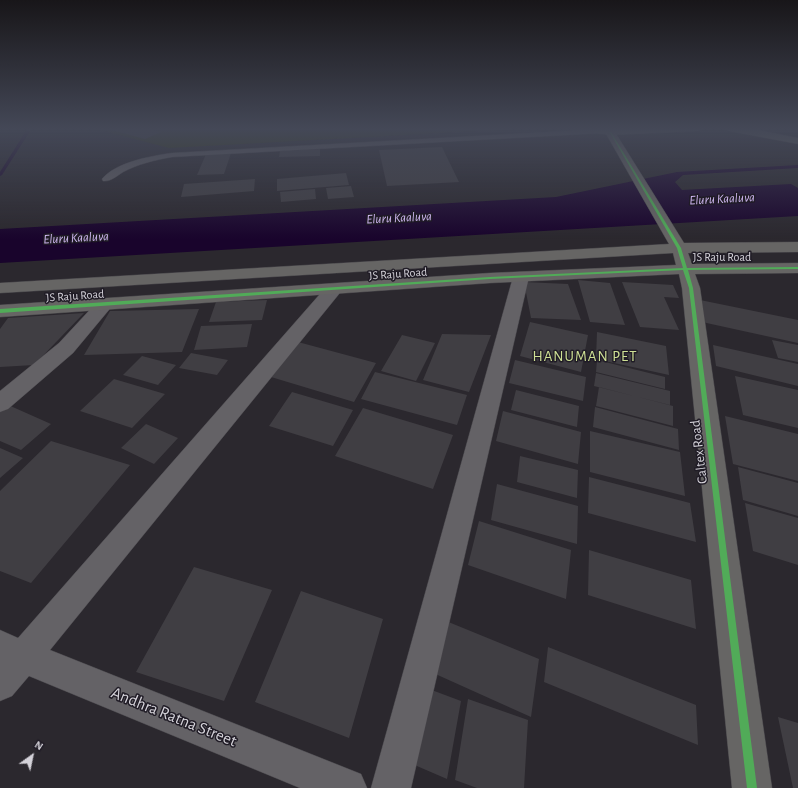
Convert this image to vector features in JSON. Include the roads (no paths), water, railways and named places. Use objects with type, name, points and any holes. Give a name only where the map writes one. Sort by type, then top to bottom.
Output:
[{"type":"street","name":"Caltex Road","points":[[628,165],[665,225],[683,258],[691,288],[752,788]]},
{"type":"street","name":"JS Raju Road","points":[[0,311],[521,277],[683,258],[798,247]]},
{"type":"street","name":"JS Raju Road","points":[[0,288],[683,258],[798,268]]},
{"type":"street","points":[[391,788],[521,277]]},
{"type":"street","points":[[0,684],[11,651],[333,290]]},
{"type":"street","points":[[0,403],[66,348],[104,305]]},
{"type":"street","name":"Andhra Ratna Street","points":[[11,651],[347,788]]},
{"type":"lane","points":[[106,179],[129,165]]},
{"type":"water","name":"Eluru Kaaluva","points":[[798,165],[798,168],[683,175],[675,182],[682,190],[791,184],[798,188],[798,216],[0,263],[0,229],[556,197],[677,172]]},
{"type":"waterway","points":[[0,175],[7,165]]},
{"type":"district","name":"HANUMAN PET","points":[[585,356]]}]
